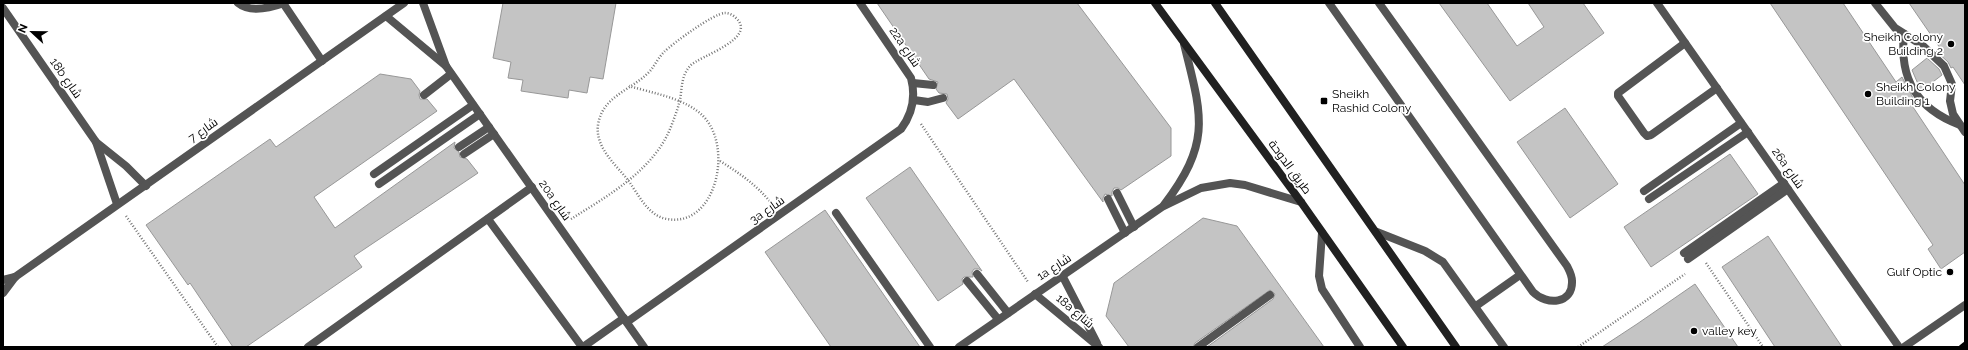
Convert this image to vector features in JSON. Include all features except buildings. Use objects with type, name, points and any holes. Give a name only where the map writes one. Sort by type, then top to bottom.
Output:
[{"type":"main road","name":"طريق الدوحة","points":[[1155,3],[1301,202],[1403,347]]},
{"type":"main road","points":[[1215,3],[1377,232],[1456,347]]},
{"type":"street","points":[[238,3],[245,8],[251,9],[284,3],[322,61]]},
{"type":"street","name":"شارع 7","points":[[3,293],[15,277],[404,3]]},
{"type":"street","name":"20a شارع","points":[[422,3],[446,66],[451,74],[644,347]]},
{"type":"street","name":"22a شارع","points":[[860,3],[906,68],[913,83],[914,100],[912,110]]},
{"type":"street","points":[[1329,3],[1520,275],[1539,298],[1548,302],[1556,301],[1564,297],[1570,290],[1572,282],[1567,266],[1379,3]]},
{"type":"street","name":"26a شارع","points":[[1657,3],[1899,347]]},
{"type":"street","points":[[1874,3],[1895,28],[1930,52],[1944,66],[1952,84],[1951,108],[1965,132]]},
{"type":"street","name":"18b شارع","points":[[3,8],[96,142],[117,204]]},
{"type":"street","name":"20a شارع","points":[[386,16],[446,66]]},
{"type":"street","points":[[1904,34],[1902,51],[1904,68],[1909,83],[1918,98],[1930,110],[1944,119],[1960,125]]},
{"type":"street","points":[[1685,43],[1618,92],[1618,96],[1644,133],[1647,136],[1651,135],[1717,88]]},
{"type":"street","name":"1a شارع","points":[[1162,207],[1179,185],[1187,169],[1195,152],[1199,133],[1200,115],[1197,95],[1184,44]]},
{"type":"street","points":[[424,95],[451,74]]},
{"type":"street","points":[[913,83],[933,85]]},
{"type":"street","points":[[914,100],[928,102],[943,98]]},
{"type":"street","points":[[374,174],[473,105]]},
{"type":"street","name":"3a شارع","points":[[582,347],[626,320],[893,136],[901,129],[912,110]]},
{"type":"street","points":[[379,184],[480,114]]},
{"type":"street","points":[[1644,191],[1741,123]]},
{"type":"street","points":[[458,147],[489,127]]},
{"type":"street","points":[[1649,199],[1748,132]]},
{"type":"street","points":[[464,154],[494,134]]},
{"type":"street","name":"18b شارع","points":[[96,142],[126,166],[146,186]]},
{"type":"street","name":"1a شارع","points":[[959,347],[1035,294],[1063,277],[1162,207],[1201,188],[1230,183],[1245,185],[1301,202]]},
{"type":"street","points":[[1686,256],[1786,186]]},
{"type":"street","points":[[308,347],[532,187]]},
{"type":"street","points":[[1116,193],[1134,227]]},
{"type":"street","points":[[1108,199],[1125,233]]},
{"type":"street","points":[[836,213],[930,347]]},
{"type":"street","points":[[488,219],[582,347]]},
{"type":"street","points":[[1377,232],[1435,255],[1450,270],[1504,347]]},
{"type":"street","points":[[1322,233],[1319,276],[1322,289],[1360,347]]},
{"type":"street","points":[[977,274],[1008,313]]},
{"type":"street","points":[[1476,306],[1520,275]]},
{"type":"street","name":"شارع 7","points":[[3,280],[15,277]]},
{"type":"street","name":"18a شارع","points":[[1063,277],[1099,347]]},
{"type":"street","points":[[967,281],[998,319]]},
{"type":"street","name":"18a شارع","points":[[1035,294],[1099,347]]},
{"type":"street","points":[[1198,347],[1270,295]]},
{"type":"street","points":[[1904,347],[1965,305]]},
{"type":"path","points":[[558,226],[598,202],[628,180],[645,165],[662,144],[668,133],[679,102],[683,79],[690,65],[731,43],[740,32],[740,25],[734,16],[725,13],[719,14],[690,33],[661,54],[655,65],[644,76],[628,86],[606,104],[600,115],[597,126],[598,138],[602,149],[628,180],[647,206],[655,214],[666,219],[678,220],[689,216],[708,199],[718,174],[720,161],[719,147],[708,122],[702,114],[679,102],[628,86]]},
{"type":"path","points":[[912,110],[1035,294]]},
{"type":"path","points":[[720,161],[744,175],[764,193],[780,215]]},
{"type":"path","points":[[117,204],[218,347]]},
{"type":"path","points":[[1705,261],[1763,347]]},
{"type":"railway","points":[[1960,347],[1965,343]]},
{"type":"place","name":"Sheikh Colony Building 2","points":[[1951,44]]},
{"type":"place","name":"Sheikh Colony Building 1","points":[[1868,94]]},
{"type":"place","name":"Sheikh Rashid Colony","points":[[1324,101]]},
{"type":"place","name":"Gulf Optic","points":[[1950,272]]},
{"type":"place","name":"valley key","points":[[1694,331]]}]
